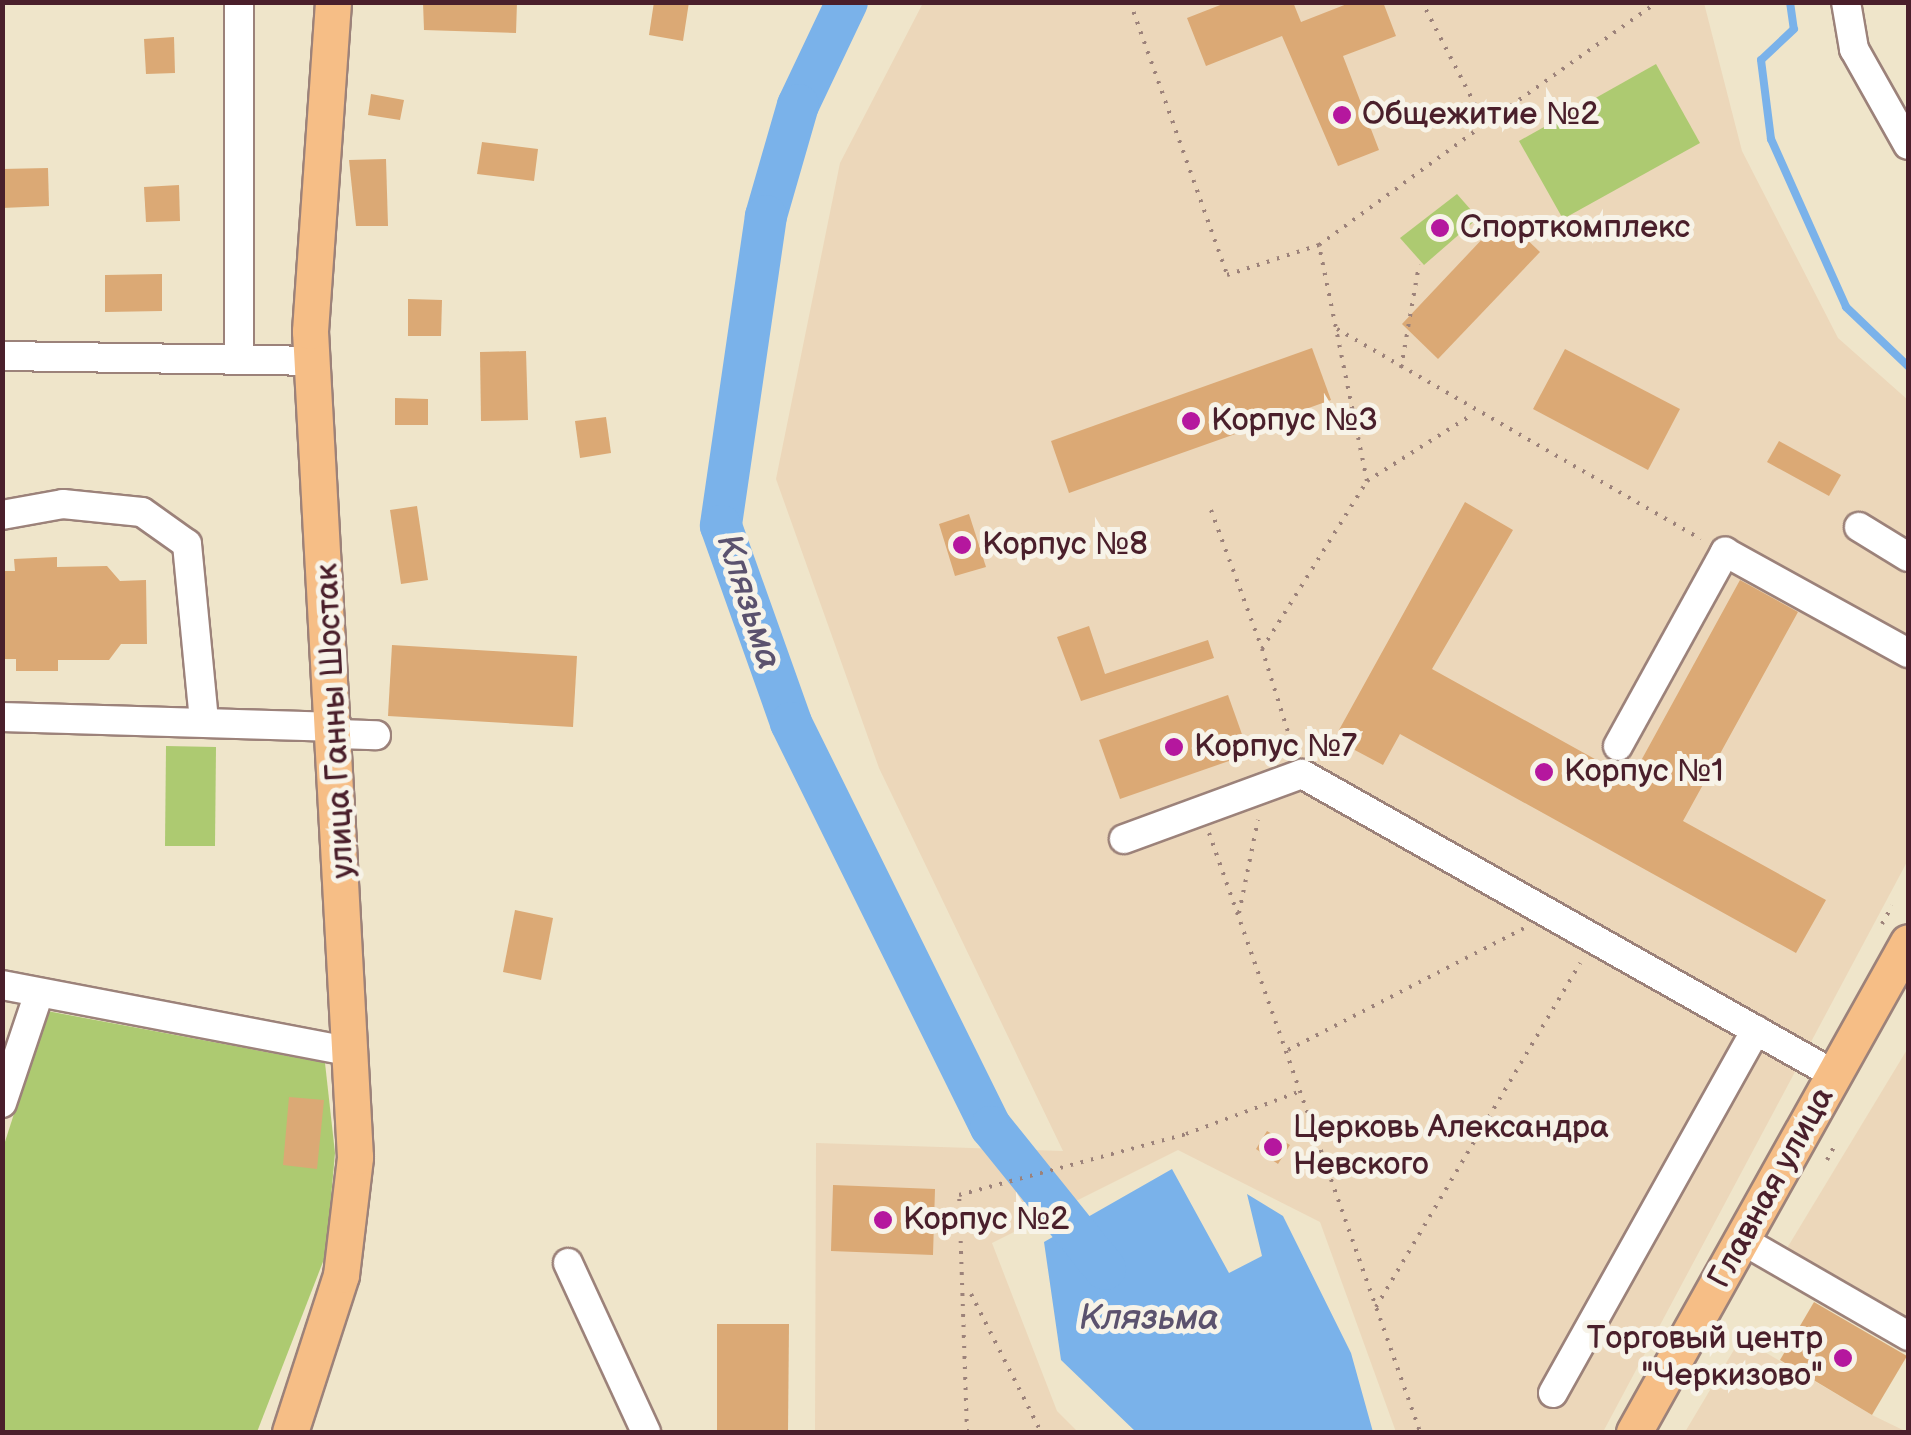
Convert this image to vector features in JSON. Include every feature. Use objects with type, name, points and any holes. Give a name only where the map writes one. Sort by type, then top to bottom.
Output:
[{"type":"main road","name":"улица Ганны Шостак","points":[[290,1432],[340,1275],[355,1156],[338,730],[313,361],[333,2]]},
{"type":"main road","name":"Главная улица","points":[[1634,1432],[1835,1075],[1904,962]]},
{"type":"street","points":[[239,2],[239,358]]},
{"type":"street","points":[[1846,2],[1854,49],[1908,145]]},
{"type":"street","points":[[2,356],[313,361]]},
{"type":"street","points":[[2,515],[64,504],[142,512],[187,544],[204,721]]},
{"type":"street","points":[[1858,527],[1908,558]]},
{"type":"street","points":[[1618,746],[1724,552],[1908,652]]},
{"type":"street","points":[[4,716],[204,721],[376,735]]},
{"type":"street","points":[[1124,839],[1302,774],[1835,1075]]},
{"type":"street","points":[[2,985],[353,1052]]},
{"type":"street","points":[[2,1102],[39,993]]},
{"type":"street","points":[[1553,1393],[1756,1030]]},
{"type":"street","points":[[1739,1245],[1859,1322]]},
{"type":"street","points":[[1739,1245],[1908,1336]]},
{"type":"street","points":[[568,1262],[646,1432]]},
{"type":"path","points":[[1130,2],[1226,276],[1319,245],[1656,2]]},
{"type":"path","points":[[1422,2],[1485,124]]},
{"type":"path","points":[[1319,245],[1367,481]]},
{"type":"path","points":[[1401,369],[1419,265]]},
{"type":"path","points":[[1337,329],[1473,414],[1724,552]]},
{"type":"path","points":[[1262,649],[1367,481],[1473,414]]},
{"type":"path","points":[[1211,510],[1302,774]]},
{"type":"path","points":[[1239,913],[1265,788]]},
{"type":"path","points":[[1201,811],[1420,1432]]},
{"type":"path","points":[[1288,1050],[1550,914]]},
{"type":"path","points":[[1376,1307],[1594,938]]},
{"type":"path","points":[[967,1432],[969,1290],[959,1195],[1186,1134],[1302,1090]]},
{"type":"path","points":[[1827,1160],[1834,1148]]},
{"type":"path","points":[[969,1290],[1041,1432]]},
{"type":"shaded area","points":[[923,3],[1704,3],[1742,151],[1838,338],[1908,400],[1908,860],[1603,1432],[1396,1432],[1320,1222],[1178,1150],[992,1243],[1057,1411],[1078,1432],[815,1432],[816,1143],[1063,1151],[879,768],[776,479],[840,163]]},
{"type":"shaded area","points":[[1908,1048],[1908,1346],[1775,1268]]},
{"type":"shaded area","points":[[1741,1338],[1872,1415],[1907,1432],[1685,1432]]},
{"type":"green space","points":[[1656,64],[1700,143],[1563,219],[1519,141]]},
{"type":"green space","name":"Спорткомплекс","points":[[1457,194],[1478,218],[1424,265],[1400,238]]},
{"type":"green space","points":[[166,746],[216,747],[215,846],[165,846]]},
{"type":"green space","points":[[47,1011],[325,1063],[335,1153],[326,1254],[257,1432],[3,1432],[3,1148]]},
{"type":"water","name":"Клязьма","points":[[1172,1169],[1229,1273],[1262,1256],[1247,1194],[1283,1216],[1351,1353],[1373,1432],[1136,1432],[1061,1360],[1044,1242]]},
{"type":"building","points":[[423,2],[517,2],[516,33],[424,30]]},
{"type":"building","points":[[654,2],[689,2],[683,41],[649,35]]},
{"type":"building","name":"Общежитие №2","points":[[1228,2],[1293,2],[1301,22],[1352,2],[1383,2],[1396,36],[1343,56],[1379,150],[1338,166],[1282,36],[1206,66],[1187,18]]},
{"type":"building","points":[[174,37],[175,73],[146,74],[144,39]]},
{"type":"building","points":[[371,94],[404,100],[400,120],[368,115]]},
{"type":"building","points":[[482,142],[538,149],[534,181],[477,174]]},
{"type":"building","points":[[386,159],[388,226],[356,226],[349,160]]},
{"type":"building","points":[[48,168],[49,206],[2,208],[2,169]]},
{"type":"building","points":[[179,185],[180,221],[146,222],[144,187]]},
{"type":"building","points":[[1503,217],[1540,252],[1438,359],[1402,324]]},
{"type":"building","points":[[162,274],[162,311],[105,312],[105,275]]},
{"type":"building","points":[[408,299],[442,300],[441,336],[408,336]]},
{"type":"building","name":"Корпус №3","points":[[1312,348],[1331,400],[1069,493],[1051,441]]},
{"type":"building","points":[[1565,349],[1680,409],[1648,470],[1533,409]]},
{"type":"building","points":[[526,351],[528,420],[481,421],[480,352]]},
{"type":"building","points":[[395,398],[428,399],[428,425],[395,425]]},
{"type":"building","points":[[606,417],[611,453],[580,458],[575,421]]},
{"type":"building","points":[[1779,441],[1841,475],[1829,496],[1767,462]]},
{"type":"building","name":"Корпус №1","points":[[1465,502],[1513,530],[1432,669],[1631,779],[1740,580],[1798,612],[1683,821],[1826,900],[1796,953],[1400,734],[1383,765],[1334,739]]},
{"type":"building","points":[[417,506],[428,580],[401,584],[390,510]]},
{"type":"building","name":"Корпус №8","points":[[969,514],[986,567],[955,576],[939,524]]},
{"type":"building","points":[[57,557],[57,567],[107,566],[120,581],[146,580],[147,644],[121,644],[109,660],[58,660],[58,671],[16,671],[16,659],[5,659],[3,571],[15,571],[14,559]]},
{"type":"building","points":[[1089,626],[1105,674],[1208,640],[1214,658],[1081,701],[1057,637]]},
{"type":"building","points":[[392,645],[577,656],[573,727],[388,716]]},
{"type":"building","name":"Корпус №7","points":[[1228,695],[1249,754],[1120,799],[1099,740]]},
{"type":"building","points":[[515,910],[553,918],[541,980],[503,972]]},
{"type":"building","points":[[289,1097],[324,1100],[317,1169],[283,1165]]},
{"type":"building","name":"Церковь Александра Невского","points":[[1267,1131],[1290,1145],[1278,1164],[1256,1149]]},
{"type":"building","name":"Корпус №2","points":[[833,1185],[935,1189],[933,1255],[831,1251]]},
{"type":"building","name":"Торговый центр \"Черкизово\"","points":[[1814,1302],[1907,1356],[1872,1415],[1780,1360]]},
{"type":"building","points":[[717,1324],[789,1324],[788,1432],[717,1432]]},
{"type":"waterway","name":"Клязьма","points":[[847,2],[798,105],[766,216],[721,526],[791,723],[991,1127],[1105,1269]]},
{"type":"waterway","points":[[1790,2],[1794,29],[1761,60],[1771,139],[1846,307],[1908,366]]},
{"type":"place","name":"Общежитие №2","points":[[1342,115]]},
{"type":"place","name":"Спорткомплекс","points":[[1440,228]]},
{"type":"place","name":"Корпус №3","points":[[1191,421]]},
{"type":"place","name":"Корпус №8","points":[[962,545]]},
{"type":"place","name":"Корпус №7","points":[[1174,747]]},
{"type":"place","name":"Корпус №1","points":[[1544,772]]},
{"type":"place","name":"Церковь Александра Невского","points":[[1273,1147]]},
{"type":"place","name":"Корпус №2","points":[[883,1220]]},
{"type":"place","name":"Торговый центр \"Черкизово\"","points":[[1843,1358]]}]
